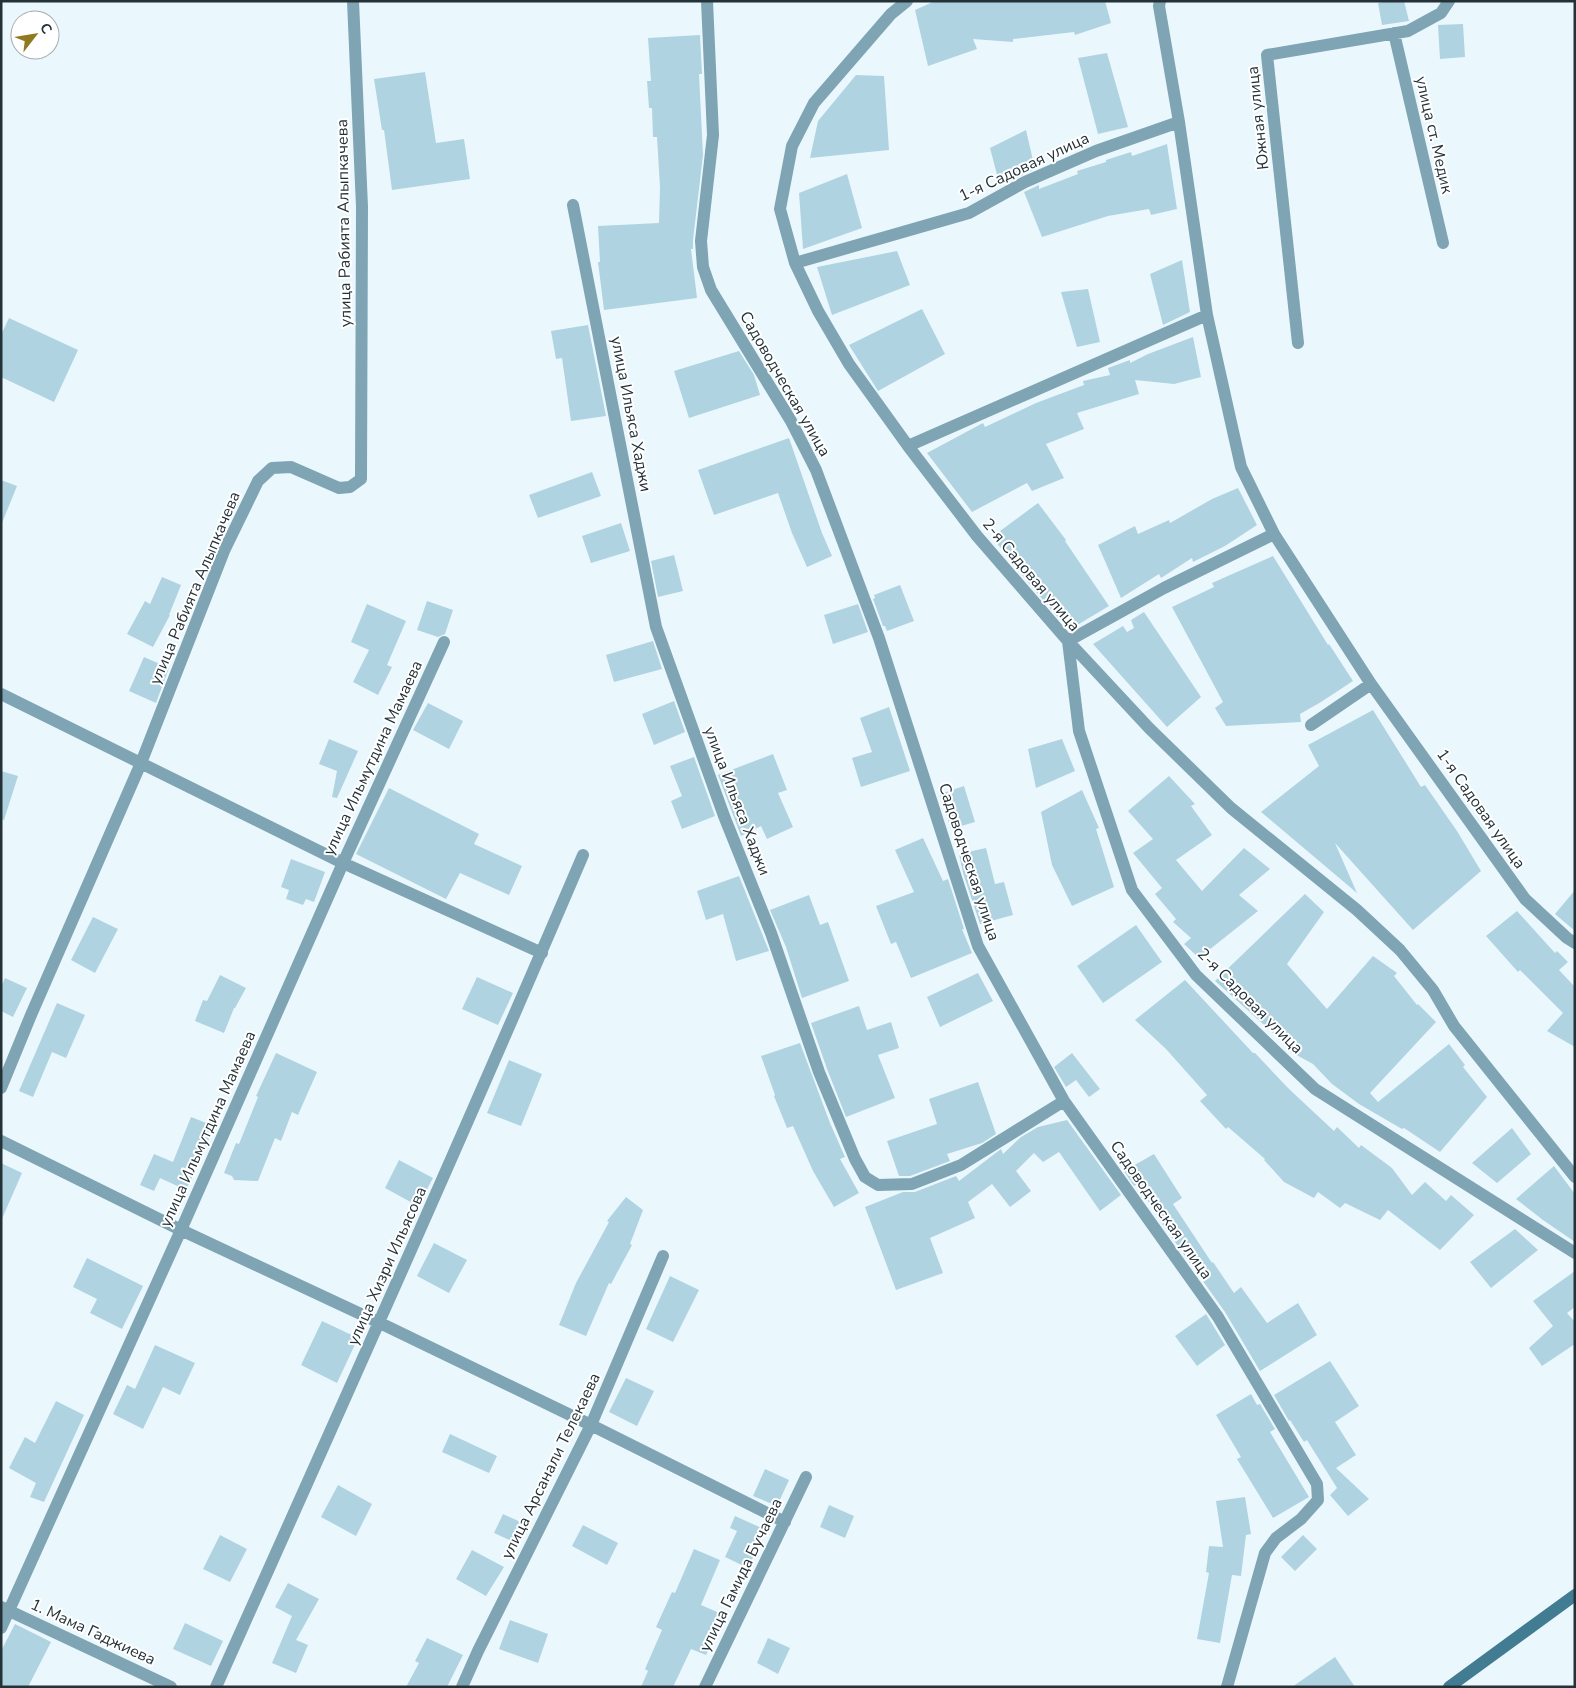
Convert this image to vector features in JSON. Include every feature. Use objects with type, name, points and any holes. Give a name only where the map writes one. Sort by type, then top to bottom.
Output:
[{"type":"main road","points":[[1449,1687],[1575,1595]]},
{"type":"street","name":"улица Рабията Алыпкачева","points":[[1,1088],[141,763],[224,551],[258,481],[272,468],[291,467],[339,488],[350,487],[361,479],[362,207],[353,1]]},
{"type":"street","name":"Садоводческая улица","points":[[707,1],[714,135],[701,241],[703,267],[711,290],[791,421],[816,470],[879,638],[978,946],[1064,1101],[1218,1317],[1317,1484],[1318,1500],[1301,1519],[1276,1538],[1265,1553],[1227,1687]]},
{"type":"street","name":"2-я Садовая улица","points":[[907,1],[891,14],[814,103],[792,146],[780,209],[795,263],[818,311],[849,364],[908,446],[977,536],[1068,641],[1079,731],[1132,890],[1196,975],[1315,1089],[1575,1254]]},
{"type":"street","name":"1-я Садовая улица","points":[[1160,1],[1159,6],[1179,122],[1207,315],[1241,467],[1274,534],[1372,684],[1524,899],[1575,943]]},
{"type":"street","name":"Южная улица","points":[[1298,343],[1267,54],[1408,31],[1441,13],[1449,1]]},
{"type":"street","name":"улица ст. Медик","points":[[1394,33],[1443,243]]},
{"type":"street","name":"1-я Садовая улица","points":[[795,263],[969,212],[1025,182],[1096,151],[1179,122]]},
{"type":"street","name":"улица Ильяса Хаджи","points":[[573,205],[656,627],[724,816],[771,933],[819,1072],[855,1159],[865,1177],[878,1185],[912,1184],[962,1165],[1064,1101]]},
{"type":"street","points":[[908,446],[1207,315]]},
{"type":"street","points":[[1274,534],[1164,588],[1068,641],[1149,728],[1231,808],[1357,910],[1400,950],[1433,990],[1454,1026],[1575,1177]]},
{"type":"street","name":"улица Ильмутдина Мамаева","points":[[1,1628],[5,1609],[181,1230],[343,863],[444,642]]},
{"type":"street","points":[[1311,725],[1372,684]]},
{"type":"street","points":[[1,694],[343,863],[542,953]]},
{"type":"street","name":"улица Хизри Ильясова","points":[[216,1687],[380,1323],[583,856]]},
{"type":"street","points":[[1,1141],[181,1230],[591,1425],[785,1522]]},
{"type":"street","name":"улица Арсанали Телекаева","points":[[462,1687],[478,1651],[591,1425],[663,1256]]},
{"type":"street","name":"улица Гамида Бучаева","points":[[705,1687],[806,1478]]},
{"type":"street","name":"1. Мама Гаджиева","points":[[5,1609],[171,1687]]},
{"type":"building","points":[[935,1],[1105,1],[1111,23],[1075,35],[1074,32],[1013,39],[1013,42],[973,39],[977,49],[928,66],[915,10]]},
{"type":"building","points":[[1404,1],[1409,21],[1382,25],[1378,3]]},
{"type":"building","points":[[1463,24],[1465,57],[1440,59],[1438,25]]},
{"type":"building","points":[[700,35],[702,74],[699,74],[703,155],[693,249],[691,249],[697,298],[604,310],[598,262],[600,262],[598,226],[659,223],[660,187],[657,137],[653,137],[652,108],[649,108],[647,81],[651,81],[648,38]]},
{"type":"building","points":[[1107,53],[1128,127],[1098,134],[1078,58]]},
{"type":"building","points":[[425,72],[436,143],[464,139],[470,179],[392,190],[384,130],[382,130],[374,79]]},
{"type":"building","points":[[856,75],[884,76],[889,150],[810,158],[818,121]]},
{"type":"building","points":[[1026,130],[1035,169],[1000,186],[990,148]]},
{"type":"building","points":[[1167,144],[1177,209],[1151,215],[1149,209],[1108,216],[1042,237],[1024,192],[1039,185],[1039,189],[1078,174],[1077,171],[1106,162],[1106,160],[1131,152],[1132,156]]},
{"type":"building","points":[[847,174],[862,228],[803,249],[799,193]]},
{"type":"building","points":[[897,251],[910,285],[832,315],[817,267]]},
{"type":"building","points":[[1182,260],[1190,312],[1163,325],[1150,274]]},
{"type":"building","points":[[1088,289],[1100,342],[1077,347],[1061,292]]},
{"type":"building","points":[[922,309],[945,354],[878,391],[849,345]]},
{"type":"building","points":[[9,318],[78,350],[54,402],[1,377],[1,335]]},
{"type":"building","points":[[588,325],[606,416],[571,421],[562,358],[556,359],[551,331]]},
{"type":"building","points":[[1193,337],[1201,377],[1174,384],[1135,380],[1139,394],[1077,413],[1084,429],[1046,444],[1064,478],[1032,491],[1027,483],[972,512],[927,453],[983,423],[985,427],[1036,403],[1084,385],[1083,381],[1110,375],[1108,368],[1130,360],[1130,363]]},
{"type":"building","points":[[739,351],[754,375],[760,395],[689,418],[674,371]]},
{"type":"building","points":[[789,438],[822,533],[832,556],[807,567],[792,533],[778,493],[714,515],[698,470]]},
{"type":"building","points":[[592,472],[601,496],[538,518],[529,495]]},
{"type":"building","points":[[1,480],[17,486],[2,523],[1,523]]},
{"type":"building","points":[[1238,488],[1257,525],[1225,546],[1193,562],[1192,558],[1161,578],[1159,574],[1121,598],[1098,545],[1135,526],[1138,534],[1169,520],[1170,523],[1212,499]]},
{"type":"building","points":[[1038,503],[1066,540],[1109,606],[1069,630],[992,537]]},
{"type":"building","points":[[621,523],[630,551],[591,563],[582,536]]},
{"type":"building","points":[[674,555],[683,591],[658,597],[651,561]]},
{"type":"building","points":[[1273,556],[1328,645],[1353,681],[1300,714],[1301,722],[1226,726],[1215,708],[1223,702],[1172,607],[1214,587],[1212,583]]},
{"type":"building","points":[[162,577],[181,585],[170,615],[153,647],[127,634],[145,601],[150,604]]},
{"type":"building","points":[[900,585],[914,621],[887,631],[885,626],[883,626],[873,599],[875,598],[874,595]]},
{"type":"building","points":[[427,601],[453,610],[445,634],[438,637],[417,630]]},
{"type":"building","points":[[367,604],[406,621],[387,665],[392,667],[378,695],[353,682],[369,650],[351,642]]},
{"type":"building","points":[[858,604],[868,632],[833,644],[824,615]]},
{"type":"building","points":[[1144,612],[1201,697],[1167,727],[1093,644],[1123,626],[1127,632],[1134,628],[1131,620]]},
{"type":"building","points":[[653,641],[662,669],[614,682],[606,655]]},
{"type":"building","points":[[144,657],[169,668],[156,703],[129,691]]},
{"type":"building","points":[[674,701],[685,732],[654,745],[642,714]]},
{"type":"building","points":[[428,703],[463,721],[449,749],[413,730]]},
{"type":"building","points":[[889,707],[910,771],[861,787],[852,758],[872,752],[860,718]]},
{"type":"building","points":[[1373,710],[1421,787],[1425,785],[1457,831],[1481,871],[1413,930],[1335,843],[1357,893],[1261,812],[1319,766],[1308,745]]},
{"type":"building","points":[[329,739],[358,751],[337,798],[332,797],[337,771],[319,764]]},
{"type":"building","points":[[1062,739],[1075,771],[1036,788],[1028,749]]},
{"type":"building","points":[[773,754],[787,790],[778,793],[793,827],[767,839],[761,826],[741,836],[718,775]]},
{"type":"building","points":[[694,757],[715,816],[682,829],[671,801],[682,796],[670,766]]},
{"type":"building","points":[[1,771],[18,776],[4,820],[1,819]]},
{"type":"building","points":[[1169,776],[1195,804],[1191,806],[1212,835],[1176,860],[1202,891],[1244,848],[1270,869],[1239,895],[1258,911],[1199,958],[1184,944],[1191,938],[1173,922],[1176,919],[1155,894],[1162,888],[1133,853],[1153,839],[1128,811]]},
{"type":"building","points":[[964,786],[975,822],[951,829],[940,794]]},
{"type":"building","points":[[389,788],[479,834],[474,844],[522,866],[509,895],[460,873],[446,899],[356,854]]},
{"type":"building","points":[[1082,790],[1099,828],[1096,829],[1114,887],[1072,906],[1052,865],[1041,812]]},
{"type":"building","points":[[923,838],[943,881],[948,879],[964,929],[962,929],[972,953],[911,978],[896,942],[891,944],[876,906],[914,892],[895,850]]},
{"type":"building","points":[[986,848],[995,884],[1004,882],[1013,915],[980,924],[963,873],[959,854]]},
{"type":"building","points":[[291,859],[325,872],[314,902],[306,899],[303,905],[286,899],[289,890],[281,887]]},
{"type":"building","points":[[739,876],[769,951],[736,961],[723,914],[706,920],[697,891]]},
{"type":"building","points":[[1575,890],[1575,931],[1555,914]]},
{"type":"building","points":[[1305,894],[1324,912],[1287,964],[1327,1009],[1373,956],[1397,973],[1394,976],[1417,1005],[1436,1022],[1370,1093],[1378,1102],[1449,1044],[1465,1065],[1463,1067],[1487,1097],[1440,1152],[1404,1128],[1402,1129],[1359,1104],[1332,1084],[1313,1064],[1291,1052],[1292,1050],[1215,981]]},
{"type":"building","points":[[809,895],[820,925],[828,922],[849,981],[802,998],[786,947],[770,910]]},
{"type":"building","points":[[1517,911],[1555,953],[1557,951],[1568,962],[1559,970],[1575,987],[1575,1047],[1547,1031],[1563,1013],[1520,970],[1518,972],[1486,936]]},
{"type":"building","points":[[93,917],[118,929],[95,973],[71,960]]},
{"type":"building","points":[[1136,925],[1162,962],[1103,1003],[1077,966]]},
{"type":"building","points":[[978,973],[993,1001],[940,1027],[927,997]]},
{"type":"building","points":[[220,975],[246,988],[234,1008],[224,1033],[195,1021],[203,1000],[207,1001]]},
{"type":"building","points":[[477,977],[513,993],[498,1025],[462,1009]]},
{"type":"building","points":[[5,978],[27,988],[13,1017],[1,1011],[1,987]]},
{"type":"building","points":[[1185,980],[1288,1088],[1334,1131],[1337,1127],[1359,1148],[1361,1145],[1392,1168],[1412,1195],[1425,1182],[1446,1201],[1451,1195],[1474,1215],[1440,1250],[1388,1210],[1380,1220],[1345,1203],[1340,1208],[1318,1192],[1314,1198],[1284,1182],[1265,1159],[1228,1127],[1226,1129],[1200,1101],[1207,1095],[1166,1049],[1135,1020]]},
{"type":"building","points":[[57,1003],[85,1015],[66,1058],[52,1052],[33,1097],[19,1091]]},
{"type":"building","points":[[859,1006],[867,1030],[891,1022],[899,1048],[878,1055],[895,1098],[846,1117],[811,1023]]},
{"type":"building","points":[[800,1043],[845,1157],[840,1159],[859,1193],[834,1207],[813,1171],[793,1126],[787,1128],[761,1056]]},
{"type":"building","points":[[276,1053],[317,1072],[298,1115],[292,1112],[281,1141],[275,1138],[258,1181],[234,1180],[232,1176],[224,1173],[236,1143],[239,1144],[258,1097],[256,1096]]},
{"type":"building","points":[[1072,1053],[1100,1089],[1089,1097],[1076,1080],[1066,1087],[1054,1067]]},
{"type":"building","points":[[509,1060],[542,1074],[521,1126],[487,1113]]},
{"type":"building","points":[[978,1082],[996,1134],[982,1143],[947,1154],[950,1161],[910,1176],[899,1176],[887,1141],[937,1124],[929,1099]]},
{"type":"building","points":[[191,1117],[214,1126],[186,1190],[160,1178],[154,1191],[140,1185],[154,1154],[173,1162]]},
{"type":"building","points":[[1067,1120],[1121,1195],[1100,1211],[1059,1152],[1043,1162],[1034,1153],[1016,1171],[1031,1191],[1010,1207],[992,1184],[968,1202],[975,1218],[930,1238],[943,1273],[896,1290],[865,1207],[903,1192],[915,1192],[956,1176],[959,1181],[1001,1149],[1003,1154],[1021,1137],[1038,1127]]},
{"type":"building","points":[[1512,1128],[1531,1154],[1497,1183],[1472,1163]]},
{"type":"building","points":[[1154,1154],[1182,1198],[1173,1204],[1234,1293],[1241,1287],[1267,1323],[1298,1303],[1317,1335],[1260,1371],[1225,1312],[1160,1221],[1137,1184],[1134,1186],[1124,1171]]},
{"type":"building","points":[[399,1160],[433,1178],[418,1206],[385,1188]]},
{"type":"building","points":[[1,1163],[22,1173],[1,1221]]},
{"type":"building","points":[[1554,1166],[1575,1194],[1575,1242],[1516,1199]]},
{"type":"building","points":[[626,1197],[643,1210],[630,1244],[632,1245],[611,1284],[609,1283],[586,1336],[559,1325],[576,1283],[609,1222],[607,1221]]},
{"type":"building","points":[[1515,1229],[1538,1250],[1491,1288],[1470,1262]]},
{"type":"building","points":[[434,1243],[467,1260],[449,1293],[417,1276]]},
{"type":"building","points":[[87,1258],[143,1286],[122,1329],[90,1313],[97,1299],[73,1287]]},
{"type":"building","points":[[1575,1271],[1575,1307],[1567,1313],[1575,1322],[1575,1344],[1542,1366],[1529,1348],[1553,1326],[1533,1301]]},
{"type":"building","points":[[670,1276],[699,1290],[673,1342],[646,1329]]},
{"type":"building","points":[[1206,1314],[1225,1345],[1197,1366],[1175,1336]]},
{"type":"building","points":[[322,1321],[358,1338],[337,1383],[301,1365]]},
{"type":"building","points":[[155,1345],[195,1363],[180,1395],[163,1387],[143,1429],[113,1414],[127,1385],[135,1389]]},
{"type":"building","points":[[1330,1361],[1359,1406],[1335,1422],[1356,1455],[1336,1468],[1369,1499],[1348,1516],[1330,1495],[1337,1488],[1307,1440],[1304,1442],[1289,1421],[1274,1395]]},
{"type":"building","points":[[626,1378],[654,1391],[637,1426],[609,1412]]},
{"type":"building","points":[[1251,1394],[1257,1405],[1260,1404],[1275,1429],[1270,1432],[1309,1497],[1273,1518],[1237,1459],[1241,1457],[1216,1415]]},
{"type":"building","points":[[56,1401],[84,1415],[44,1502],[30,1497],[36,1483],[9,1468],[25,1437],[35,1443]]},
{"type":"building","points":[[450,1434],[497,1456],[489,1473],[442,1452]]},
{"type":"building","points":[[765,1469],[789,1480],[777,1506],[753,1496]]},
{"type":"building","points":[[338,1485],[372,1504],[356,1536],[321,1517]]},
{"type":"building","points":[[1245,1497],[1251,1534],[1246,1535],[1241,1576],[1232,1575],[1220,1643],[1197,1639],[1209,1573],[1206,1572],[1209,1546],[1223,1547],[1216,1501]]},
{"type":"building","points":[[829,1505],[854,1516],[845,1538],[820,1527]]},
{"type":"building","points":[[503,1514],[525,1524],[516,1543],[494,1533]]},
{"type":"building","points":[[735,1516],[766,1530],[748,1568],[725,1557],[737,1531],[730,1528]]},
{"type":"building","points":[[583,1525],[618,1543],[607,1565],[572,1546]]},
{"type":"building","points":[[220,1535],[247,1549],[230,1582],[203,1569]]},
{"type":"building","points":[[1303,1535],[1317,1549],[1295,1571],[1281,1557]]},
{"type":"building","points":[[694,1549],[720,1560],[701,1605],[724,1615],[706,1655],[691,1649],[673,1687],[641,1687],[648,1671],[645,1669],[662,1630],[656,1627],[672,1592],[675,1593]]},
{"type":"building","points":[[472,1550],[504,1567],[486,1596],[456,1579]]},
{"type":"building","points":[[288,1583],[319,1599],[296,1640],[308,1645],[296,1673],[272,1663],[292,1616],[275,1607]]},
{"type":"building","points":[[510,1620],[548,1634],[538,1663],[499,1649]]},
{"type":"building","points":[[185,1623],[223,1641],[211,1666],[173,1649]]},
{"type":"building","points":[[15,1624],[51,1642],[28,1687],[1,1687],[1,1651]]},
{"type":"building","points":[[427,1638],[463,1655],[447,1687],[406,1687],[419,1663],[415,1661]]},
{"type":"building","points":[[768,1638],[790,1648],[778,1674],[757,1663]]},
{"type":"building","points":[[1335,1657],[1355,1687],[1292,1687]]}]
